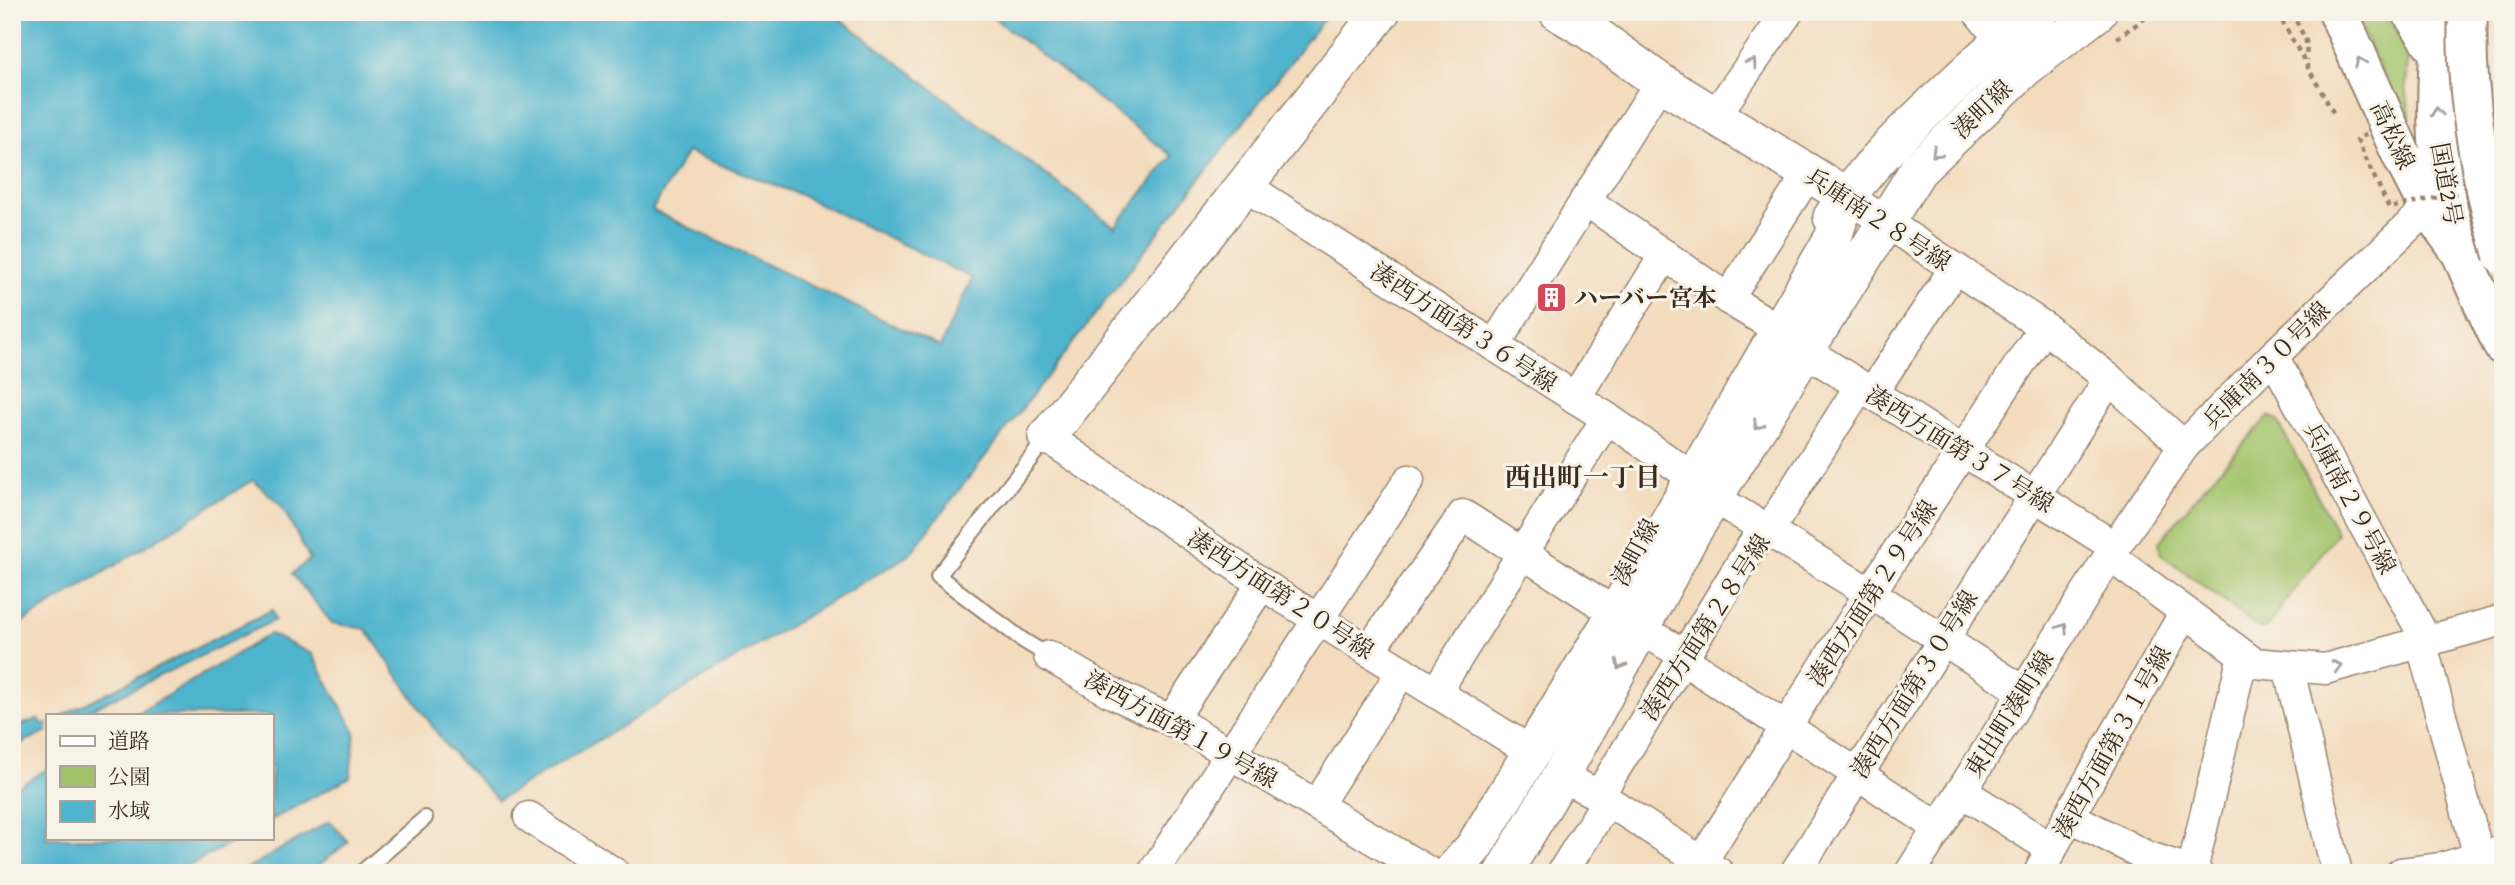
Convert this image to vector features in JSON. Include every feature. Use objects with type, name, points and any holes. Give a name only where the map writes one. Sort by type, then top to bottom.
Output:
[{"type":"main road","points":[[2411,12],[2439,53],[2503,165]]},
{"type":"main road","name":"国道2号","points":[[2443,12],[2436,105],[2445,197],[2460,251],[2503,346]]},
{"type":"main road","points":[[2468,12],[2470,92],[2477,148],[2487,200],[2503,255]]},
{"type":"main road","name":"高松線","points":[[2337,17],[2401,154],[2445,197]]},
{"type":"street","points":[[1047,438],[1381,12]]},
{"type":"street","points":[[1716,114],[1788,12]]},
{"type":"street","points":[[1978,12],[2013,54]]},
{"type":"street","name":"湊町線","points":[[1503,873],[1561,776],[1639,628],[1713,497],[1804,350],[1918,170],[2013,54],[2039,12]]},
{"type":"street","name":"兵庫南２８号線","points":[[1582,18],[1660,82],[1846,196],[2044,327],[2109,379],[2184,446]]},
{"type":"street","name":"湊町線","points":[[1433,871],[1463,840],[1606,607],[1768,323],[1846,196],[1868,167],[1892,142],[2013,54],[2103,28]]},
{"type":"street","points":[[1494,346],[1660,82]]},
{"type":"street","points":[[1728,299],[1808,174]]},
{"type":"street","name":"湊西方面第３６号線","points":[[1245,186],[1606,418],[1682,470]]},
{"type":"street","name":"湊町線","points":[[1433,871],[1474,846],[1590,656],[1833,238],[1846,196]]},
{"type":"street","name":"兵庫南３０号線","points":[[2112,551],[2184,446],[2273,356],[2445,197]]},
{"type":"street","points":[[1585,200],[1728,299],[1768,323]]},
{"type":"street","name":"湊町線","points":[[1728,418],[1777,356],[1843,244],[1885,222]]},
{"type":"street","points":[[1575,398],[1665,255]]},
{"type":"street","name":"湊西方面第２８号線","points":[[1562,873],[1602,809],[1604,787],[1760,533],[1772,525],[1866,389],[1955,268]]},
{"type":"street","name":"湊西方面第２９号線","points":[[1710,868],[1785,728],[2044,327]]},
{"type":"street","name":"湊西方面第３７号線","points":[[1804,350],[2033,495],[2112,551],[2243,655]]},
{"type":"street","name":"兵庫南２９号線","points":[[2273,356],[2426,640]]},
{"type":"street","name":"湊西方面第３０号線","points":[[1795,873],[2109,379]]},
{"type":"street","points":[[1436,692],[1606,418]]},
{"type":"street","name":"湊西方面第２０号線","points":[[1047,438],[1317,619],[1520,744]]},
{"type":"street","points":[[1153,873],[1409,480]]},
{"type":"street","points":[[1713,497],[2023,691]]},
{"type":"street","points":[[1369,651],[1463,515],[1606,607]]},
{"type":"street","name":"東出町湊町線","points":[[1910,873],[2112,551]]},
{"type":"street","points":[[1171,721],[1262,583]]},
{"type":"street","name":"湊西方面第３１号線","points":[[2046,861],[2186,612]]},
{"type":"street","points":[[2069,816],[2146,856],[2181,870],[2243,655],[2254,663],[2325,669],[2503,620]]},
{"type":"street","points":[[1639,628],[1678,651],[1687,662],[1938,827]]},
{"type":"street","points":[[2400,873],[2442,868],[2491,854],[2425,656],[2426,640]]},
{"type":"street","name":"湊西方面第１９号線","points":[[1049,656],[1110,692],[1229,753],[1433,871]]},
{"type":"street","points":[[2288,666],[2337,873]]},
{"type":"street","points":[[1317,805],[1402,671]]},
{"type":"street","points":[[1561,776],[1602,797],[1710,868]]},
{"type":"street","points":[[1961,791],[2046,861]]},
{"type":"street","points":[[529,817],[614,873]]},
{"type":"lane","name":"湊西方面第１９号線","points":[[1047,438],[938,576],[1024,641],[1049,656]]},
{"type":"lane","points":[[362,873],[425,818]]},
{"type":"path","points":[[2103,28],[2154,12]]},
{"type":"path","points":[[2277,12],[2334,114]]},
{"type":"path","points":[[2284,12],[2288,20],[2293,15],[2306,41],[2307,64]]},
{"type":"path","points":[[2360,122],[2371,145]]},
{"type":"path","points":[[2366,134],[2357,140],[2389,208],[2445,197]]},
{"type":"path","points":[[2387,212],[2391,200],[2390,189]]},
{"type":"green space","points":[[2354,12],[2386,12],[2408,55],[2406,87],[2410,116],[2404,122]]},
{"type":"green space","points":[[2269,416],[2277,420],[2337,533],[2266,628],[2259,628],[2161,554],[2159,542]]},
{"type":"water","points":[[12,12],[831,12],[1115,227],[1172,156],[986,12],[1329,12],[909,555],[498,800],[446,746],[366,629],[332,623],[292,574],[310,559],[281,505],[253,480],[12,629]],"holes":[[[687,152],[796,193],[972,278],[940,347],[652,210]]]},
{"type":"water","points":[[272,610],[275,620],[81,714],[65,714]]},
{"type":"water","points":[[270,634],[312,654],[355,732],[350,777],[273,819],[273,714],[137,714]]},
{"type":"water","points":[[38,719],[44,725],[46,724],[46,731],[12,748],[12,728]]},
{"type":"water","points":[[46,770],[46,840],[236,840],[176,873],[12,873],[12,790]]},
{"type":"water","points":[[330,821],[348,842],[309,873],[239,873]]},
{"type":"place","name":"ハーバー宮本","points":[[1551,297]]},
{"type":"district","name":"西出町一丁目","points":[[1583,476]]}]
